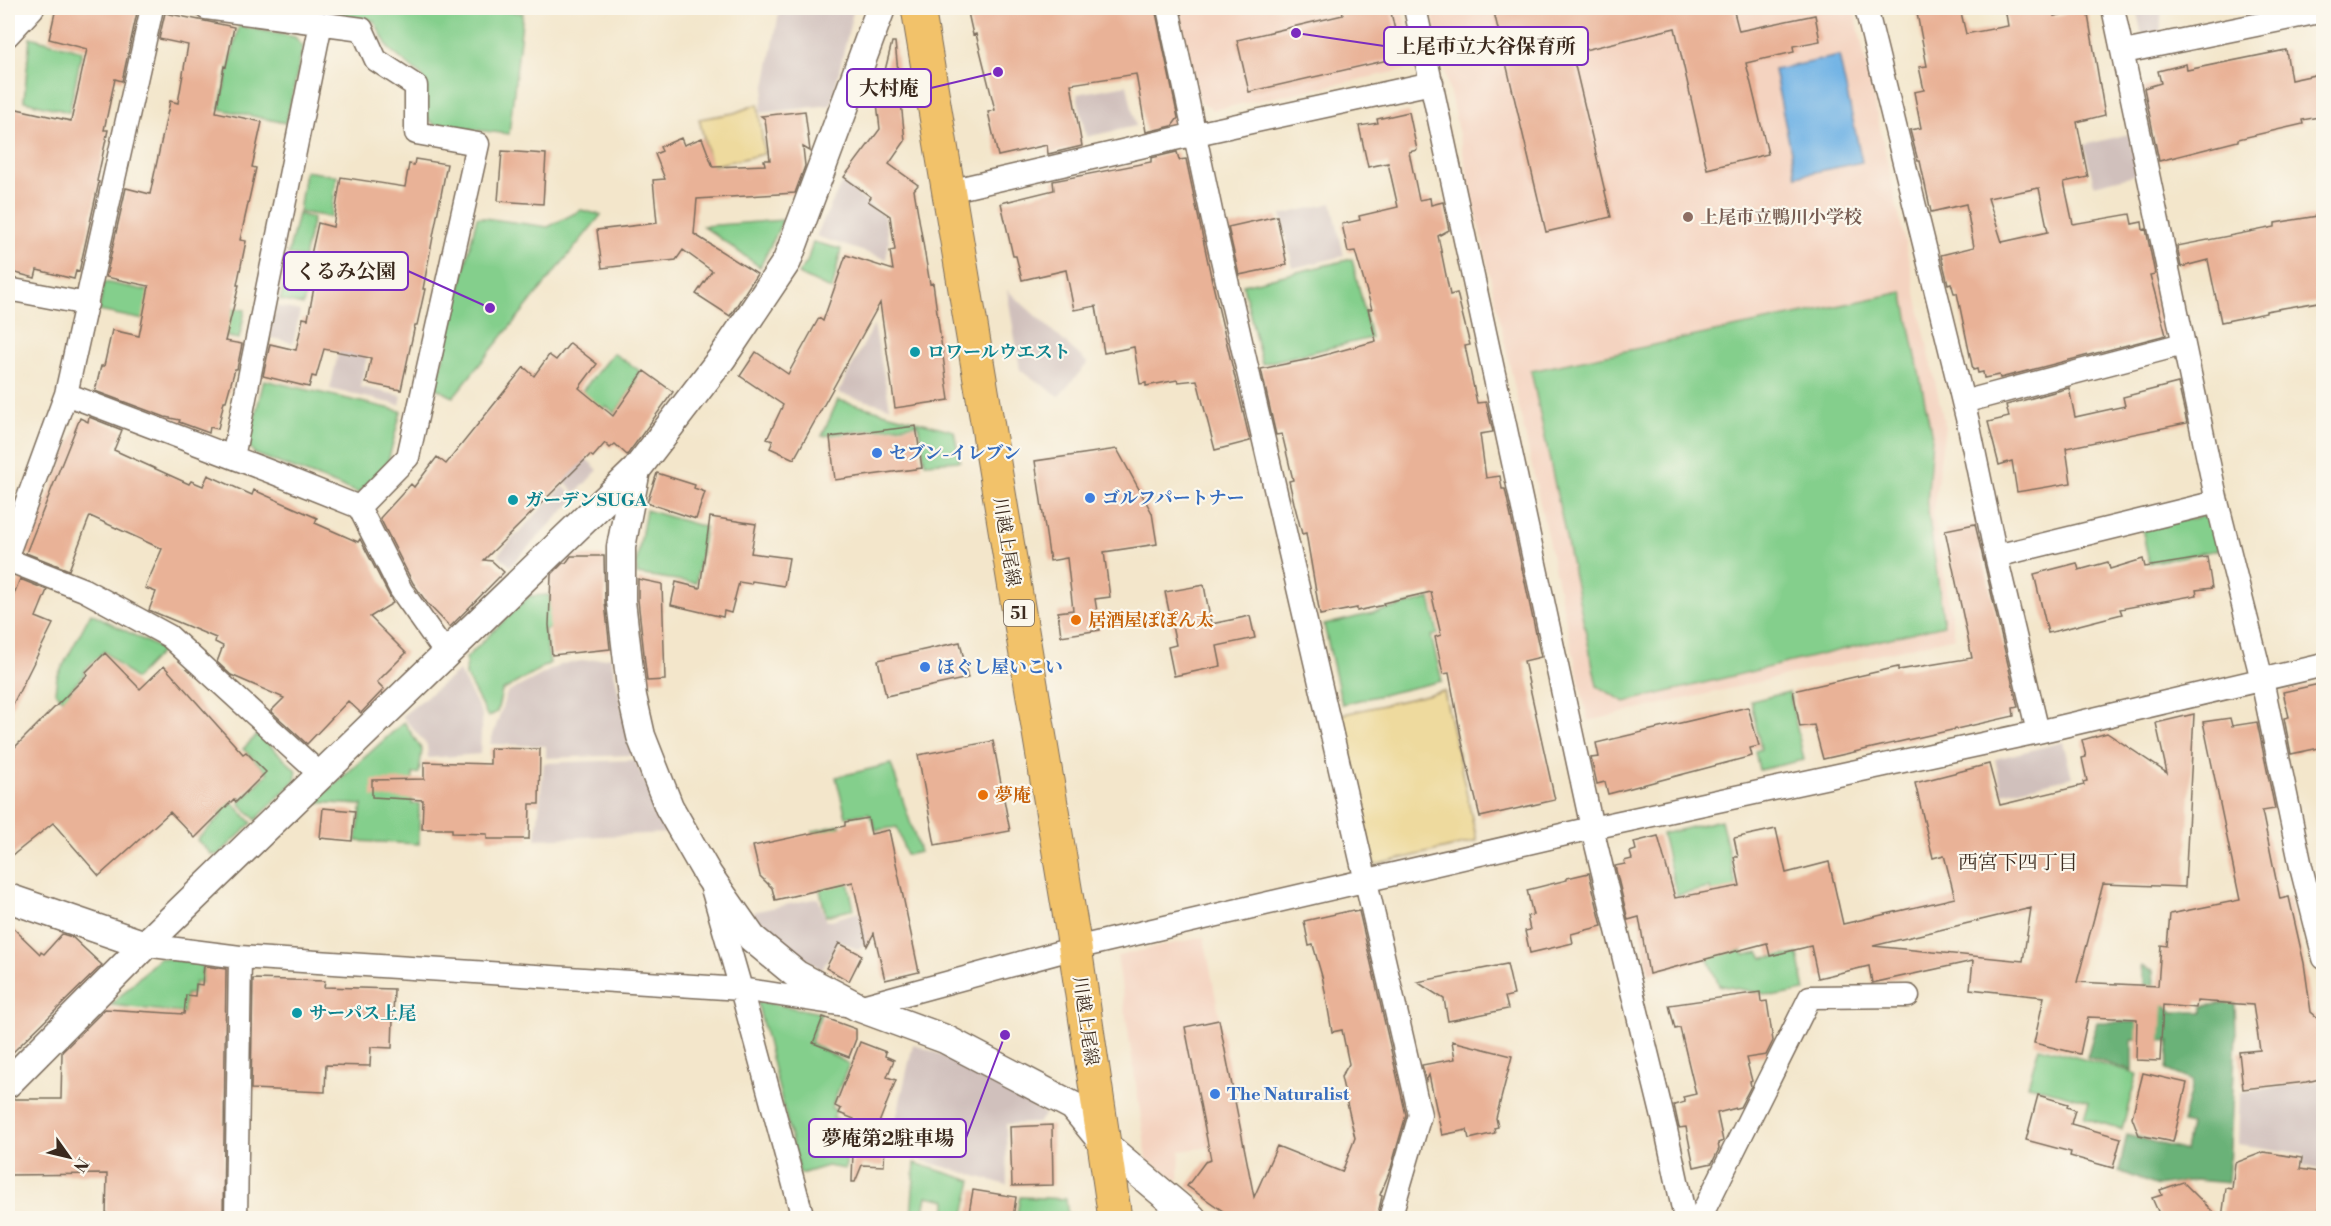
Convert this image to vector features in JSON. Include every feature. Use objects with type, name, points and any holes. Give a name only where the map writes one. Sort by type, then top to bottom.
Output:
[{"type":"main road","name":"川越上尾線","points":[[918,8],[1075,948],[1115,1218]]},
{"type":"street","points":[[8,35],[33,8]]},
{"type":"street","points":[[8,553],[66,394],[152,8]]},
{"type":"street","points":[[206,8],[362,29],[376,60],[416,86],[416,133],[478,144],[408,457],[359,507]]},
{"type":"street","points":[[8,1083],[320,774],[447,655],[636,470],[722,358],[787,261],[881,8]]},
{"type":"street","points":[[1168,8],[1212,216],[1420,1114],[1390,1218]]},
{"type":"street","points":[[1415,8],[1592,828],[1666,1130],[1685,1218]]},
{"type":"street","points":[[1866,8],[1963,402],[2037,732]]},
{"type":"street","points":[[2113,8],[2217,502],[2262,680],[2301,867],[2324,958]]},
{"type":"street","points":[[2124,52],[2324,11]]},
{"type":"street","points":[[233,457],[321,23]]},
{"type":"street","points":[[949,191],[1432,83]]},
{"type":"street","points":[[8,289],[87,304]]},
{"type":"street","points":[[1963,402],[2183,344]]},
{"type":"street","points":[[66,394],[359,507],[401,590],[447,655]]},
{"type":"street","points":[[636,470],[621,547],[621,602],[632,696],[641,736],[669,807],[708,875],[752,938],[797,975],[858,1007],[945,1039],[1073,1106],[1104,1144],[1192,1218]]},
{"type":"street","points":[[1996,556],[2217,502]]},
{"type":"street","points":[[8,560],[84,590],[169,636],[320,774]]},
{"type":"street","points":[[8,898],[145,945],[240,957],[741,989],[858,1007],[1075,948],[1592,828],[2037,732],[2324,665]]},
{"type":"street","points":[[708,875],[803,1218]]},
{"type":"street","points":[[236,1218],[240,957]]},
{"type":"street","points":[[1700,1218],[1810,998],[1908,996]]},
{"type":"shaded area","points":[[780,8],[854,8],[831,105],[760,113]]},
{"type":"shaded area","points":[[1179,8],[1402,8],[1413,59],[1404,70],[1213,110],[1200,101]]},
{"type":"shaded area","name":"上尾市立鴨川小学校","points":[[1431,8],[1854,8],[1945,427],[1933,513],[1955,637],[1588,721]]},
{"type":"shaded area","points":[[2136,8],[2162,8],[2160,32],[2142,35]]},
{"type":"shaded area","points":[[1127,85],[1136,126],[1086,137],[1077,94]]},
{"type":"shaded area","points":[[2129,134],[2138,174],[2094,185],[2084,145]]},
{"type":"shaded area","points":[[842,182],[884,217],[889,241],[886,259],[816,236]]},
{"type":"shaded area","points":[[1332,203],[1344,256],[1293,268],[1281,215]]},
{"type":"shaded area","points":[[1007,290],[1088,363],[1059,396],[1020,370]]},
{"type":"shaded area","points":[[276,306],[300,311],[293,343],[269,337]]},
{"type":"shaded area","points":[[346,319],[374,326],[360,387],[402,396],[400,405],[330,389]]},
{"type":"shaded area","points":[[874,325],[890,407],[838,393]]},
{"type":"shaded area","points":[[547,421],[598,470],[576,493],[525,444]]},
{"type":"shaded area","points":[[563,486],[576,498],[510,566],[498,554]]},
{"type":"shaded area","points":[[611,657],[632,755],[546,758],[546,746],[490,744],[507,693],[562,664]]},
{"type":"shaded area","points":[[459,671],[482,714],[480,754],[428,758],[427,745],[402,716]]},
{"type":"shaded area","points":[[2063,742],[2072,777],[2002,793],[1995,759]]},
{"type":"shaded area","points":[[635,760],[669,833],[536,839],[544,763]]},
{"type":"shaded area","points":[[818,898],[827,921],[859,912],[867,941],[859,950],[838,940],[822,970],[765,930],[753,912]]},
{"type":"shaded area","points":[[1204,937],[1244,1142],[1180,1151],[1179,1181],[1147,1159],[1117,956]]},
{"type":"shaded area","points":[[913,1044],[973,1067],[1045,1114],[1038,1123],[1006,1124],[1007,1185],[889,1151]]},
{"type":"shaded area","points":[[2323,1080],[2323,1170],[2303,1166],[2304,1154],[2238,1144],[2240,1093]]},
{"type":"green space","points":[[318,8],[474,8],[523,13],[509,134],[435,125],[425,116],[423,77],[389,49],[374,21],[317,11]]},
{"type":"green space","points":[[239,26],[295,37],[303,47],[286,123],[219,109]]},
{"type":"green space","points":[[30,37],[82,51],[69,112],[24,101]]},
{"type":"green space","points":[[305,171],[337,176],[331,217],[299,212]]},
{"type":"green space","points":[[581,210],[601,215],[453,397],[436,388],[477,217],[548,227]]},
{"type":"green space","points":[[298,214],[313,218],[304,258],[288,255]]},
{"type":"green space","points":[[783,220],[760,267],[703,226]]},
{"type":"green space","points":[[813,242],[841,249],[832,290],[798,274],[807,262]]},
{"type":"green space","points":[[1352,259],[1371,338],[1262,364],[1243,285]]},
{"type":"green space","points":[[289,262],[316,268],[314,275],[311,275],[303,305],[280,300]]},
{"type":"green space","points":[[104,282],[245,310],[239,339],[99,311]]},
{"type":"green space","points":[[1903,292],[1932,437],[1927,504],[1944,625],[1625,702],[1597,686],[1531,371]]},
{"type":"green space","points":[[613,353],[640,371],[634,380],[637,382],[615,413],[606,406],[600,412],[570,406]]},
{"type":"green space","points":[[264,380],[401,411],[388,462],[359,493],[255,454],[248,445]]},
{"type":"green space","points":[[838,400],[954,431],[960,461],[925,463],[918,424],[822,436]]},
{"type":"green space","points":[[646,510],[705,527],[696,583],[637,574],[637,560]]},
{"type":"green space","points":[[2211,515],[2218,550],[2149,563],[2142,528]]},
{"type":"green space","points":[[549,595],[553,628],[544,630],[550,663],[502,691],[497,712],[488,717],[466,676],[466,658],[529,596]]},
{"type":"green space","points":[[1430,599],[1438,634],[1431,636],[1442,681],[1342,704],[1324,625]]},
{"type":"green space","points":[[91,613],[163,650],[135,679],[104,651],[83,672],[85,674],[69,691],[80,704],[74,709],[55,692],[57,677]]},
{"type":"green space","points":[[1789,692],[1804,760],[1759,770],[1755,751],[1761,749],[1751,701]]},
{"type":"green space","points":[[404,722],[422,750],[419,773],[413,774],[412,804],[419,804],[419,844],[356,841],[362,805],[315,802]]},
{"type":"green space","points":[[258,734],[297,771],[295,780],[256,820],[239,803],[268,773],[243,749]]},
{"type":"green space","points":[[891,764],[920,852],[906,855],[897,827],[876,830],[869,813],[846,817],[836,777]]},
{"type":"green space","points":[[209,778],[252,823],[218,855],[211,854],[197,840],[222,815],[197,789]]},
{"type":"green space","points":[[1721,820],[1740,902],[1715,908],[1710,888],[1677,895],[1662,834]]},
{"type":"green space","points":[[840,825],[844,863],[854,909],[826,916],[812,855],[819,853],[813,831]]},
{"type":"green space","points":[[1742,950],[1744,955],[1759,952],[1763,958],[1798,954],[1805,991],[1776,996],[1719,985],[1707,957]]},
{"type":"green space","points":[[159,958],[203,963],[201,983],[195,982],[193,994],[186,994],[184,1013],[111,1005]]},
{"type":"green space","points":[[2141,966],[2153,971],[2155,993],[2173,1012],[2203,1012],[2203,1006],[2235,1002],[2236,1036],[2228,1183],[2195,1180],[2157,1186],[2119,1171],[2127,1134],[2185,1151],[2190,1125],[2182,1123],[2193,1081],[2166,1070],[2170,1041],[2132,1039],[2132,1071],[2087,1057],[2097,1022],[2143,1022],[2147,1012]]},
{"type":"green space","points":[[757,1001],[821,1013],[811,1043],[849,1064],[831,1108],[836,1110],[833,1118],[884,1135],[883,1141],[861,1140],[859,1145],[849,1144],[845,1169],[827,1166],[800,1174]]},
{"type":"green space","points":[[2039,1047],[2137,1074],[2122,1129],[2084,1118],[2089,1101],[2028,1085]]},
{"type":"green space","points":[[915,1163],[972,1181],[963,1218],[944,1218],[947,1200],[927,1196],[923,1217],[928,1218],[911,1218]]},
{"type":"green space","points":[[1020,1197],[1066,1199],[1068,1218],[1016,1218]]},
{"type":"sand","points":[[758,104],[764,154],[711,166],[699,119],[734,113]]},
{"type":"sand","points":[[1444,691],[1477,841],[1374,865],[1340,715]]},
{"type":"water","points":[[1839,56],[1862,162],[1796,176],[1774,70]]},
{"type":"building","points":[[56,8],[138,8],[122,81],[115,79],[104,130],[108,130],[97,181],[99,182],[79,272],[76,271],[74,279],[37,270],[35,278],[8,271],[8,107],[71,121],[87,49],[49,39]]},
{"type":"building","points":[[967,8],[1155,8],[1178,118],[1172,126],[1146,132],[1136,74],[1071,84],[1082,146],[1048,154],[1047,145],[998,156],[988,112],[995,110]]},
{"type":"building","points":[[1342,8],[1390,8],[1401,57],[1249,92],[1237,40],[1343,15]]},
{"type":"building","points":[[1493,8],[1733,8],[1739,31],[1815,15],[1820,41],[1793,46],[1794,52],[1746,63],[1768,154],[1707,169],[1675,28],[1572,53],[1611,217],[1546,232]]},
{"type":"building","points":[[1916,8],[1960,8],[1966,34],[2008,26],[2005,8],[2052,8],[2054,16],[2087,9],[2105,115],[2077,122],[2088,177],[2064,182],[2073,224],[2130,214],[2132,224],[2142,222],[2143,230],[2146,229],[2155,274],[2150,275],[2166,335],[2000,378],[1999,375],[1984,378],[1983,372],[1978,373],[1977,369],[1973,370],[1957,293],[1954,293],[1951,283],[1948,284],[1941,255],[1974,247],[1966,204],[1931,212],[1920,161],[1918,161],[1910,130],[1921,128],[1914,92],[1924,90],[1919,67],[1927,66]],"holes":[[[2039,188],[2048,232],[2002,242],[1988,198]]]},
{"type":"building","points":[[165,13],[234,27],[216,112],[262,122],[252,167],[256,168],[240,240],[246,241],[237,285],[239,285],[225,341],[242,344],[237,369],[235,369],[226,401],[224,401],[218,429],[210,427],[209,433],[179,422],[180,420],[165,417],[95,391],[101,366],[104,366],[112,330],[139,336],[149,286],[106,277],[126,188],[150,194],[170,101],[178,103],[188,45],[159,39]]},
{"type":"building","points":[[892,42],[895,42],[905,141],[889,164],[918,185],[914,190],[930,284],[933,283],[949,400],[895,408],[880,303],[794,459],[770,448],[773,441],[767,439],[783,405],[740,376],[756,352],[788,374],[819,318],[823,321],[846,255],[893,270],[890,251],[895,250],[890,216],[868,201],[871,197],[844,177],[880,129],[877,103]]},
{"type":"building","points":[[2286,50],[2291,80],[2324,73],[2324,116],[2302,120],[2303,124],[2159,161],[2144,88],[2161,83],[2158,71],[2186,64],[2187,70]]},
{"type":"building","points":[[805,111],[810,151],[803,147],[805,166],[795,193],[697,199],[694,234],[757,274],[730,316],[696,294],[712,271],[683,250],[676,260],[602,268],[597,230],[657,223],[653,180],[665,179],[655,154],[662,151],[660,147],[681,138],[684,145],[702,138],[713,167],[765,165],[764,160],[770,160],[765,119],[761,116]]},
{"type":"building","points":[[1409,112],[1417,150],[1409,152],[1419,200],[1430,198],[1431,205],[1443,202],[1449,230],[1438,236],[1450,295],[1457,293],[1470,345],[1465,346],[1477,403],[1486,402],[1493,432],[1480,434],[1486,478],[1500,476],[1502,489],[1505,489],[1541,657],[1524,661],[1555,800],[1480,817],[1462,742],[1449,673],[1443,674],[1435,637],[1441,635],[1431,592],[1357,611],[1357,608],[1320,615],[1306,533],[1302,534],[1289,481],[1293,480],[1282,434],[1276,435],[1261,369],[1310,359],[1376,341],[1368,309],[1372,309],[1355,251],[1348,252],[1342,224],[1360,220],[1359,216],[1398,207],[1388,163],[1368,167],[1359,126],[1378,123],[1377,119]]},
{"type":"building","points":[[502,151],[546,154],[543,204],[498,201]]},
{"type":"building","points":[[1177,152],[1179,160],[1186,159],[1250,441],[1215,450],[1197,380],[1178,382],[1177,380],[1146,386],[1146,383],[1140,384],[1134,347],[1104,353],[1096,306],[1074,310],[1066,270],[1022,280],[1016,256],[1013,256],[1001,203],[1054,190],[1053,181],[1151,162],[1151,158]]},
{"type":"building","points":[[415,159],[447,164],[423,289],[425,289],[401,390],[366,383],[371,358],[324,349],[316,377],[312,376],[309,387],[263,376],[270,344],[296,350],[303,318],[308,319],[319,261],[310,259],[318,223],[333,227],[341,177],[405,187],[409,164],[414,165]]},
{"type":"building","points":[[2324,215],[2324,301],[2221,322],[2208,260],[2181,267],[2177,246],[2275,227],[2275,223]]},
{"type":"building","points":[[1277,216],[1287,265],[1239,275],[1228,227]]},
{"type":"building","points":[[570,343],[597,364],[579,388],[613,416],[644,371],[673,392],[627,455],[615,444],[610,448],[605,443],[593,457],[590,455],[484,560],[492,561],[504,572],[450,627],[427,603],[413,583],[380,518],[411,484],[414,487],[437,457],[446,464],[524,367],[534,376],[549,355],[556,360]]},
{"type":"building","points":[[2178,383],[2187,423],[2066,448],[2071,483],[2017,492],[2012,461],[1999,465],[1988,422],[2009,417],[2006,405],[2069,388],[2075,417],[2125,406],[2123,397]]},
{"type":"building","points":[[89,417],[122,430],[114,450],[189,484],[191,481],[203,486],[208,475],[252,495],[254,490],[317,518],[315,523],[358,542],[360,539],[393,603],[370,617],[406,653],[377,682],[384,689],[361,713],[348,701],[307,744],[271,711],[284,698],[231,675],[217,662],[223,646],[215,642],[216,638],[149,610],[156,592],[145,588],[162,549],[90,516],[69,570],[26,553],[80,418],[88,422]]},
{"type":"building","points":[[916,426],[922,468],[835,480],[830,437]]},
{"type":"building","points":[[1117,449],[1152,513],[1157,544],[1104,552],[1110,597],[1095,599],[1100,630],[1061,636],[1058,612],[1073,610],[1067,558],[1050,561],[1035,461]]},
{"type":"building","points":[[657,473],[695,485],[694,488],[705,492],[696,519],[647,503]]},
{"type":"building","points":[[710,517],[756,524],[751,553],[789,558],[784,586],[752,581],[751,584],[739,582],[731,613],[724,611],[723,617],[671,605],[676,582],[700,588]]},
{"type":"building","points":[[1975,524],[2018,707],[2013,708],[2014,716],[1823,759],[1814,725],[1800,727],[1793,691],[1898,667],[1898,670],[1972,658],[1945,530]]},
{"type":"building","points":[[571,556],[604,556],[605,603],[610,649],[552,655],[549,625],[551,575]]},
{"type":"building","points":[[2207,557],[2212,588],[2196,590],[2197,595],[2120,609],[2122,614],[2048,633],[2034,574],[2077,563],[2079,570],[2108,562],[2110,569],[2143,559],[2145,567]]},
{"type":"building","points":[[20,579],[47,590],[36,617],[53,624],[8,714],[8,609]]},
{"type":"building","points":[[638,579],[662,584],[665,680],[647,681],[638,600]]},
{"type":"building","points":[[1204,585],[1211,624],[1250,616],[1255,638],[1217,646],[1221,666],[1174,676],[1168,647],[1176,645],[1165,592]]},
{"type":"building","points":[[960,642],[968,678],[886,696],[878,660]]},
{"type":"building","points":[[105,653],[140,689],[164,666],[243,754],[246,752],[266,772],[236,802],[234,799],[195,838],[170,812],[99,876],[53,823],[8,859],[8,754],[87,675],[86,672]]},
{"type":"building","points":[[2324,683],[2324,747],[2291,754],[2284,718],[2289,717],[2283,692]]},
{"type":"building","points":[[1748,707],[1759,746],[1750,748],[1752,756],[1608,794],[1605,782],[1597,784],[1591,758],[1599,757],[1596,743]]},
{"type":"building","points":[[2194,714],[2185,887],[2103,884],[2077,982],[2158,986],[2161,945],[2167,946],[2170,914],[2240,900],[2203,722],[2230,718],[2232,726],[2257,722],[2275,809],[2262,811],[2280,899],[2289,897],[2304,963],[2311,1012],[2324,1023],[2324,1078],[2243,1089],[2239,1052],[2260,1050],[2253,1005],[2197,1001],[2196,1008],[2163,1005],[2160,1061],[2136,1060],[2137,1019],[2088,1017],[2080,1054],[2034,1043],[2044,997],[1970,989],[1973,961],[1872,983],[1869,966],[1818,978],[1811,946],[1770,956],[1767,943],[1649,974],[1639,917],[1628,920],[1615,866],[1625,864],[1624,861],[1632,859],[1630,852],[1636,850],[1634,842],[1658,836],[1675,898],[1740,886],[1734,857],[1738,857],[1734,838],[1776,829],[1786,873],[1829,862],[1843,924],[1955,898],[1944,855],[1933,858],[1915,783],[1989,764],[2000,805],[2084,785],[2083,782],[2087,781],[2082,758],[2086,757],[2082,740],[2107,733],[2167,773],[2156,723]],"holes":[[[2031,908],[2023,961],[1873,946]]]},
{"type":"building","points":[[993,741],[1010,831],[935,845],[918,755]]},
{"type":"building","points":[[490,748],[540,749],[539,804],[530,804],[529,839],[487,839],[487,834],[452,833],[452,829],[422,829],[423,800],[372,797],[372,780],[424,779],[424,762],[490,764]]},
{"type":"building","points":[[323,808],[355,811],[352,841],[320,838]]},
{"type":"building","points":[[868,818],[871,834],[889,830],[919,972],[885,980],[874,933],[867,946],[853,882],[775,900],[772,888],[760,876],[753,846],[845,826],[845,822]]},
{"type":"building","points":[[1589,873],[1602,926],[1571,934],[1573,943],[1530,953],[1525,931],[1530,930],[1527,916],[1533,915],[1527,890]]},
{"type":"building","points":[[1353,910],[1354,912],[1359,911],[1406,1115],[1391,1168],[1380,1195],[1382,1196],[1377,1218],[1233,1218],[1187,1186],[1205,1162],[1211,1160],[1185,1027],[1219,1020],[1254,1197],[1277,1146],[1342,1172],[1355,1138],[1341,1077],[1349,1064],[1342,1030],[1332,1032],[1323,980],[1313,945],[1309,946],[1304,921]]},
{"type":"building","points":[[8,923],[40,954],[41,952],[44,954],[62,934],[72,937],[102,965],[8,1057]]},
{"type":"building","points":[[839,943],[862,955],[849,981],[826,968]]},
{"type":"building","points":[[1507,964],[1514,995],[1505,997],[1508,1009],[1448,1021],[1444,999],[1417,982]]},
{"type":"building","points":[[204,966],[226,969],[223,1218],[106,1218],[107,1174],[8,1175],[10,1099],[61,1099],[62,1052],[105,1009],[184,1014],[186,995],[195,996],[196,984],[202,985]]},
{"type":"building","name":"サーパス上尾","points":[[253,979],[325,981],[324,987],[394,989],[392,1048],[371,1047],[370,1066],[326,1065],[325,1092],[251,1089]]},
{"type":"building","points":[[1760,992],[1761,1002],[1767,1001],[1773,1041],[1766,1055],[1746,1058],[1752,1081],[1751,1086],[1740,1107],[1717,1113],[1723,1141],[1718,1143],[1719,1149],[1712,1163],[1694,1167],[1686,1127],[1679,1128],[1674,1105],[1685,1102],[1683,1097],[1696,1094],[1680,1028],[1675,1029],[1669,1005]]},
{"type":"building","points":[[823,1017],[856,1029],[856,1039],[849,1057],[813,1043]]},
{"type":"building","points":[[1452,1041],[1512,1056],[1496,1118],[1498,1127],[1494,1128],[1495,1133],[1469,1139],[1467,1130],[1442,1135],[1429,1075],[1426,1081],[1422,1065],[1455,1059]]},
{"type":"building","points":[[860,1042],[886,1052],[885,1056],[894,1060],[887,1077],[896,1080],[871,1143],[885,1143],[884,1166],[862,1165],[855,1182],[852,1182],[854,1119],[839,1113],[841,1109],[835,1106]]},
{"type":"building","points":[[2143,1073],[2187,1083],[2173,1142],[2139,1135],[2132,1117]]},
{"type":"building","points":[[2038,1095],[2068,1104],[2067,1107],[2075,1110],[2071,1124],[2121,1138],[2113,1168],[2070,1156],[2071,1152],[2026,1140]]},
{"type":"building","points":[[1052,1125],[1053,1185],[1012,1186],[1010,1127]]},
{"type":"building","points":[[2264,1152],[2302,1158],[2300,1169],[2324,1173],[2324,1196],[2321,1196],[2319,1212],[2315,1212],[2314,1218],[2222,1218],[2226,1188],[2232,1189],[2235,1163]]},
{"type":"building","points":[[2183,1182],[2219,1218],[2161,1218],[2152,1198],[2162,1195],[2160,1190]]},
{"type":"building","points":[[973,1190],[1016,1197],[1013,1218],[968,1218]]},
{"type":"place","name":"上尾市立大谷保育所","points":[[1296,33]]},
{"type":"place","name":"大村庵","points":[[998,72]]},
{"type":"place","name":"上尾市立鴨川小学校","points":[[1688,217]]},
{"type":"place","name":"くるみ公園","points":[[490,308]]},
{"type":"place","name":"ロワールウエスト","points":[[915,352]]},
{"type":"place","name":"セブン-イレブン","points":[[877,453]]},
{"type":"place","name":"ゴルフパートナー","points":[[1090,498]]},
{"type":"place","name":"ガーデンSUGA","points":[[513,500]]},
{"type":"place","name":"居酒屋ぽぽん太","points":[[1076,620]]},
{"type":"place","name":"ほぐし屋いこい","points":[[925,667]]},
{"type":"place","name":"夢庵","points":[[983,795]]},
{"type":"place","name":"サーパス上尾","points":[[297,1013]]},
{"type":"place","name":"夢庵第2駐車場","points":[[1005,1035]]},
{"type":"place","name":"The Naturalist","points":[[1215,1094]]},
{"type":"district","name":"西宮下四丁目","points":[[2018,862]]}]
